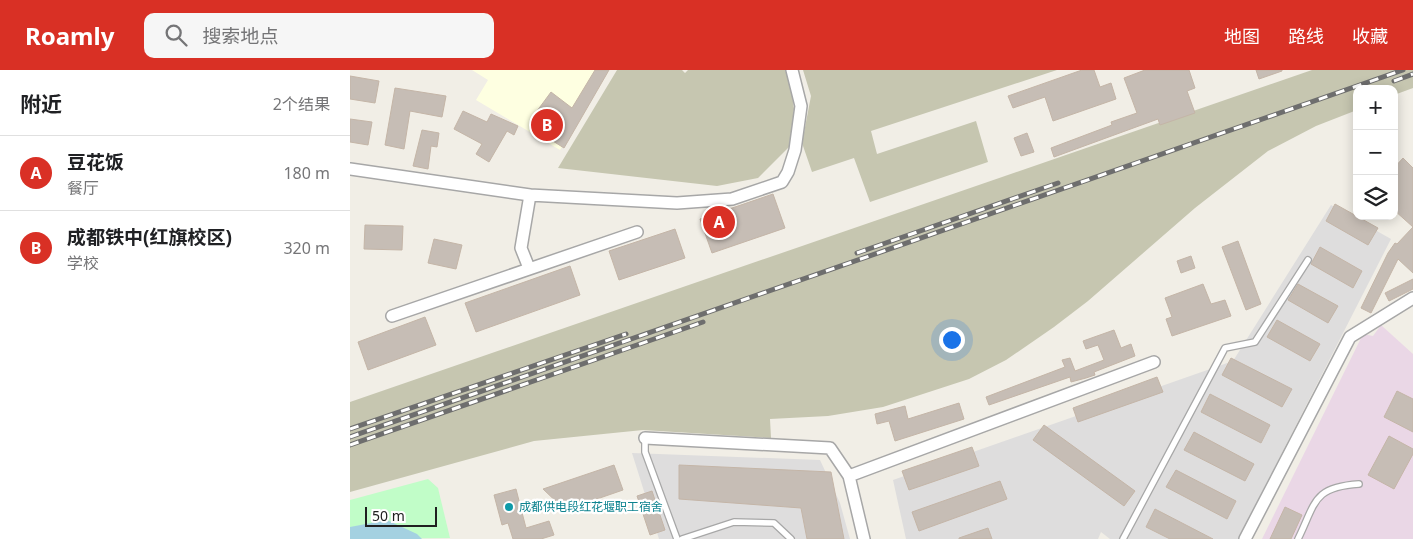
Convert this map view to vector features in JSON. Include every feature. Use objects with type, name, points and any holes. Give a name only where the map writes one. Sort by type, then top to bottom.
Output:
[{"type":"street","points":[[350,169],[530,195],[678,204],[732,199],[782,182],[788,172],[795,150],[801,106],[792,70]]},
{"type":"street","points":[[529,268],[522,248],[530,195]]},
{"type":"street","points":[[392,316],[637,232]]},
{"type":"street","points":[[1245,539],[1350,337],[1413,298]]},
{"type":"street","points":[[849,476],[1154,362]]},
{"type":"street","points":[[645,438],[830,448],[849,476],[864,539]]},
{"type":"lane","points":[[1124,539],[1225,348],[1255,342],[1308,260]]},
{"type":"lane","points":[[645,438],[644,452],[677,539]]},
{"type":"lane","points":[[1298,539],[1320,494],[1337,486],[1359,484]]},
{"type":"lane","points":[[682,539],[734,522],[774,523],[791,539]]},
{"type":"shaded area","points":[[472,70],[609,70],[560,150],[476,100],[488,80]]},
{"type":"shaded area","points":[[617,70],[682,70],[685,73],[688,70],[785,70],[791,86],[794,109],[789,147],[758,178],[717,186],[558,168]]},
{"type":"shaded area","points":[[803,70],[1057,70],[871,131],[877,154],[976,121],[988,162],[870,202],[854,158],[812,172],[802,143],[811,96]]},
{"type":"shaded area","points":[[1312,70],[1413,70],[1413,88],[1398,94],[1398,85],[1353,85],[1353,112],[1316,126],[1268,151],[1195,208],[1088,301],[1006,360],[969,379],[883,407],[828,416],[770,419],[771,438],[643,430],[534,441],[350,492],[350,402]]},
{"type":"shaded area","points":[[1331,205],[1353,217],[1353,220],[1357,220],[1391,239],[1238,539],[1110,539],[1101,532],[1098,539],[906,539],[893,480],[1233,361]]},
{"type":"shaded area","points":[[1381,325],[1413,354],[1413,539],[1262,539],[1363,334],[1373,336]]},
{"type":"shaded area","points":[[632,453],[820,460],[840,503],[850,539],[659,539]]},
{"type":"green space","points":[[428,479],[438,488],[450,538],[350,539],[350,500]]},
{"type":"water","points":[[387,520],[417,534],[422,539],[350,539],[350,527]]},
{"type":"building","points":[[595,70],[609,70],[564,148],[537,131],[547,118],[537,111],[551,92],[572,108]]},
{"type":"building","points":[[1082,70],[1094,70],[1100,87],[1111,83],[1116,99],[1053,121],[1045,97],[1013,108],[1008,96]]},
{"type":"building","points":[[1145,70],[1189,70],[1195,88],[1187,91],[1195,113],[1160,125],[1158,119],[1054,157],[1051,148],[1112,125],[1111,122],[1137,113],[1124,78]]},
{"type":"building","points":[[1256,70],[1282,70],[1282,71],[1259,79]]},
{"type":"building","points":[[350,76],[379,81],[375,103],[350,99]]},
{"type":"building","points":[[395,88],[446,96],[442,117],[410,111],[404,149],[385,145]]},
{"type":"building","points":[[463,111],[487,122],[491,114],[518,126],[514,135],[507,131],[489,162],[476,154],[482,144],[454,129]]},
{"type":"building","points":[[350,119],[372,122],[368,145],[350,142]]},
{"type":"building","points":[[422,130],[439,133],[437,147],[431,146],[428,169],[413,166]]},
{"type":"building","points":[[1027,133],[1034,152],[1021,156],[1014,138]]},
{"type":"building","points":[[1403,158],[1413,168],[1413,227],[1398,214],[1398,164]]},
{"type":"building","points":[[773,194],[785,228],[712,253],[700,219]]},
{"type":"building","points":[[1335,204],[1353,214],[1353,220],[1364,220],[1378,228],[1368,245],[1326,221]]},
{"type":"building","points":[[365,225],[403,226],[402,250],[364,249]]},
{"type":"building","points":[[1413,227],[1413,273],[1398,259],[1371,313],[1361,308],[1388,253],[1395,243],[1397,244]]},
{"type":"building","points":[[675,229],[685,258],[619,280],[609,251]]},
{"type":"building","points":[[434,239],[462,245],[456,269],[428,263]]},
{"type":"building","points":[[1238,241],[1261,304],[1246,310],[1222,247]]},
{"type":"building","points":[[1320,247],[1362,271],[1353,288],[1311,264]]},
{"type":"building","points":[[1191,256],[1195,268],[1181,273],[1177,261]]},
{"type":"building","points":[[570,266],[580,295],[476,332],[465,303]]},
{"type":"building","points":[[1413,279],[1413,289],[1389,301],[1385,293]]},
{"type":"building","points":[[1203,284],[1211,304],[1225,300],[1231,316],[1172,336],[1166,319],[1172,317],[1165,298]]},
{"type":"building","points":[[1298,284],[1338,306],[1328,323],[1288,300]]},
{"type":"building","points":[[425,317],[436,345],[368,370],[358,342]]},
{"type":"building","points":[[1277,320],[1320,344],[1310,361],[1267,337]]},
{"type":"building","points":[[1114,330],[1121,348],[1131,344],[1135,356],[1094,372],[1095,375],[1071,382],[1070,377],[989,405],[986,397],[1065,367],[1062,360],[1070,358],[1075,371],[1104,360],[1098,345],[1086,349],[1083,341]]},
{"type":"building","points":[[1231,358],[1292,389],[1282,407],[1222,375]]},
{"type":"building","points":[[1157,377],[1163,392],[1078,422],[1073,408]]},
{"type":"building","points":[[1397,391],[1413,399],[1413,432],[1384,417]]},
{"type":"building","points":[[1210,394],[1270,425],[1261,443],[1201,412]]},
{"type":"building","points":[[959,403],[964,419],[895,441],[889,421],[877,424],[875,414],[905,406],[908,419]]},
{"type":"building","points":[[1044,425],[1135,491],[1124,506],[1033,440]]},
{"type":"building","points":[[1194,432],[1254,464],[1245,481],[1184,450]]},
{"type":"building","points":[[1389,436],[1413,449],[1413,454],[1394,489],[1368,475]]},
{"type":"building","points":[[972,447],[979,466],[909,490],[902,471]]},
{"type":"building","points":[[614,465],[623,490],[565,510],[543,489]]},
{"type":"building","points":[[679,465],[831,472],[844,539],[807,539],[801,508],[679,499]]},
{"type":"building","points":[[1176,470],[1236,501],[1227,519],[1166,487]]},
{"type":"building","points":[[1000,481],[1007,499],[919,531],[912,512]]},
{"type":"building","points":[[516,489],[526,528],[549,521],[554,535],[541,539],[513,539],[508,523],[502,525],[494,495]]},
{"type":"building","points":[[652,491],[665,530],[650,535],[637,496]]},
{"type":"building","points":[[1285,507],[1302,515],[1291,539],[1270,539]]},
{"type":"building","points":[[1155,509],[1213,539],[1170,539],[1146,527]]},
{"type":"building","points":[[988,528],[992,539],[959,539],[959,538]]},
{"type":"railway","points":[[350,437],[1403,70]]},
{"type":"railway","points":[[1394,81],[1413,74]]},
{"type":"railway","points":[[857,253],[1058,183]]},
{"type":"railway","points":[[350,445],[703,322]]},
{"type":"railway","points":[[350,429],[626,334]]},
{"type":"place","name":"成都铁中(红旗校区)","points":[[547,125]]},
{"type":"place","name":"豆花饭","points":[[719,222]]},
{"type":"place","name":"成都供电段红花堰职工宿舍","points":[[509,507]]}]
